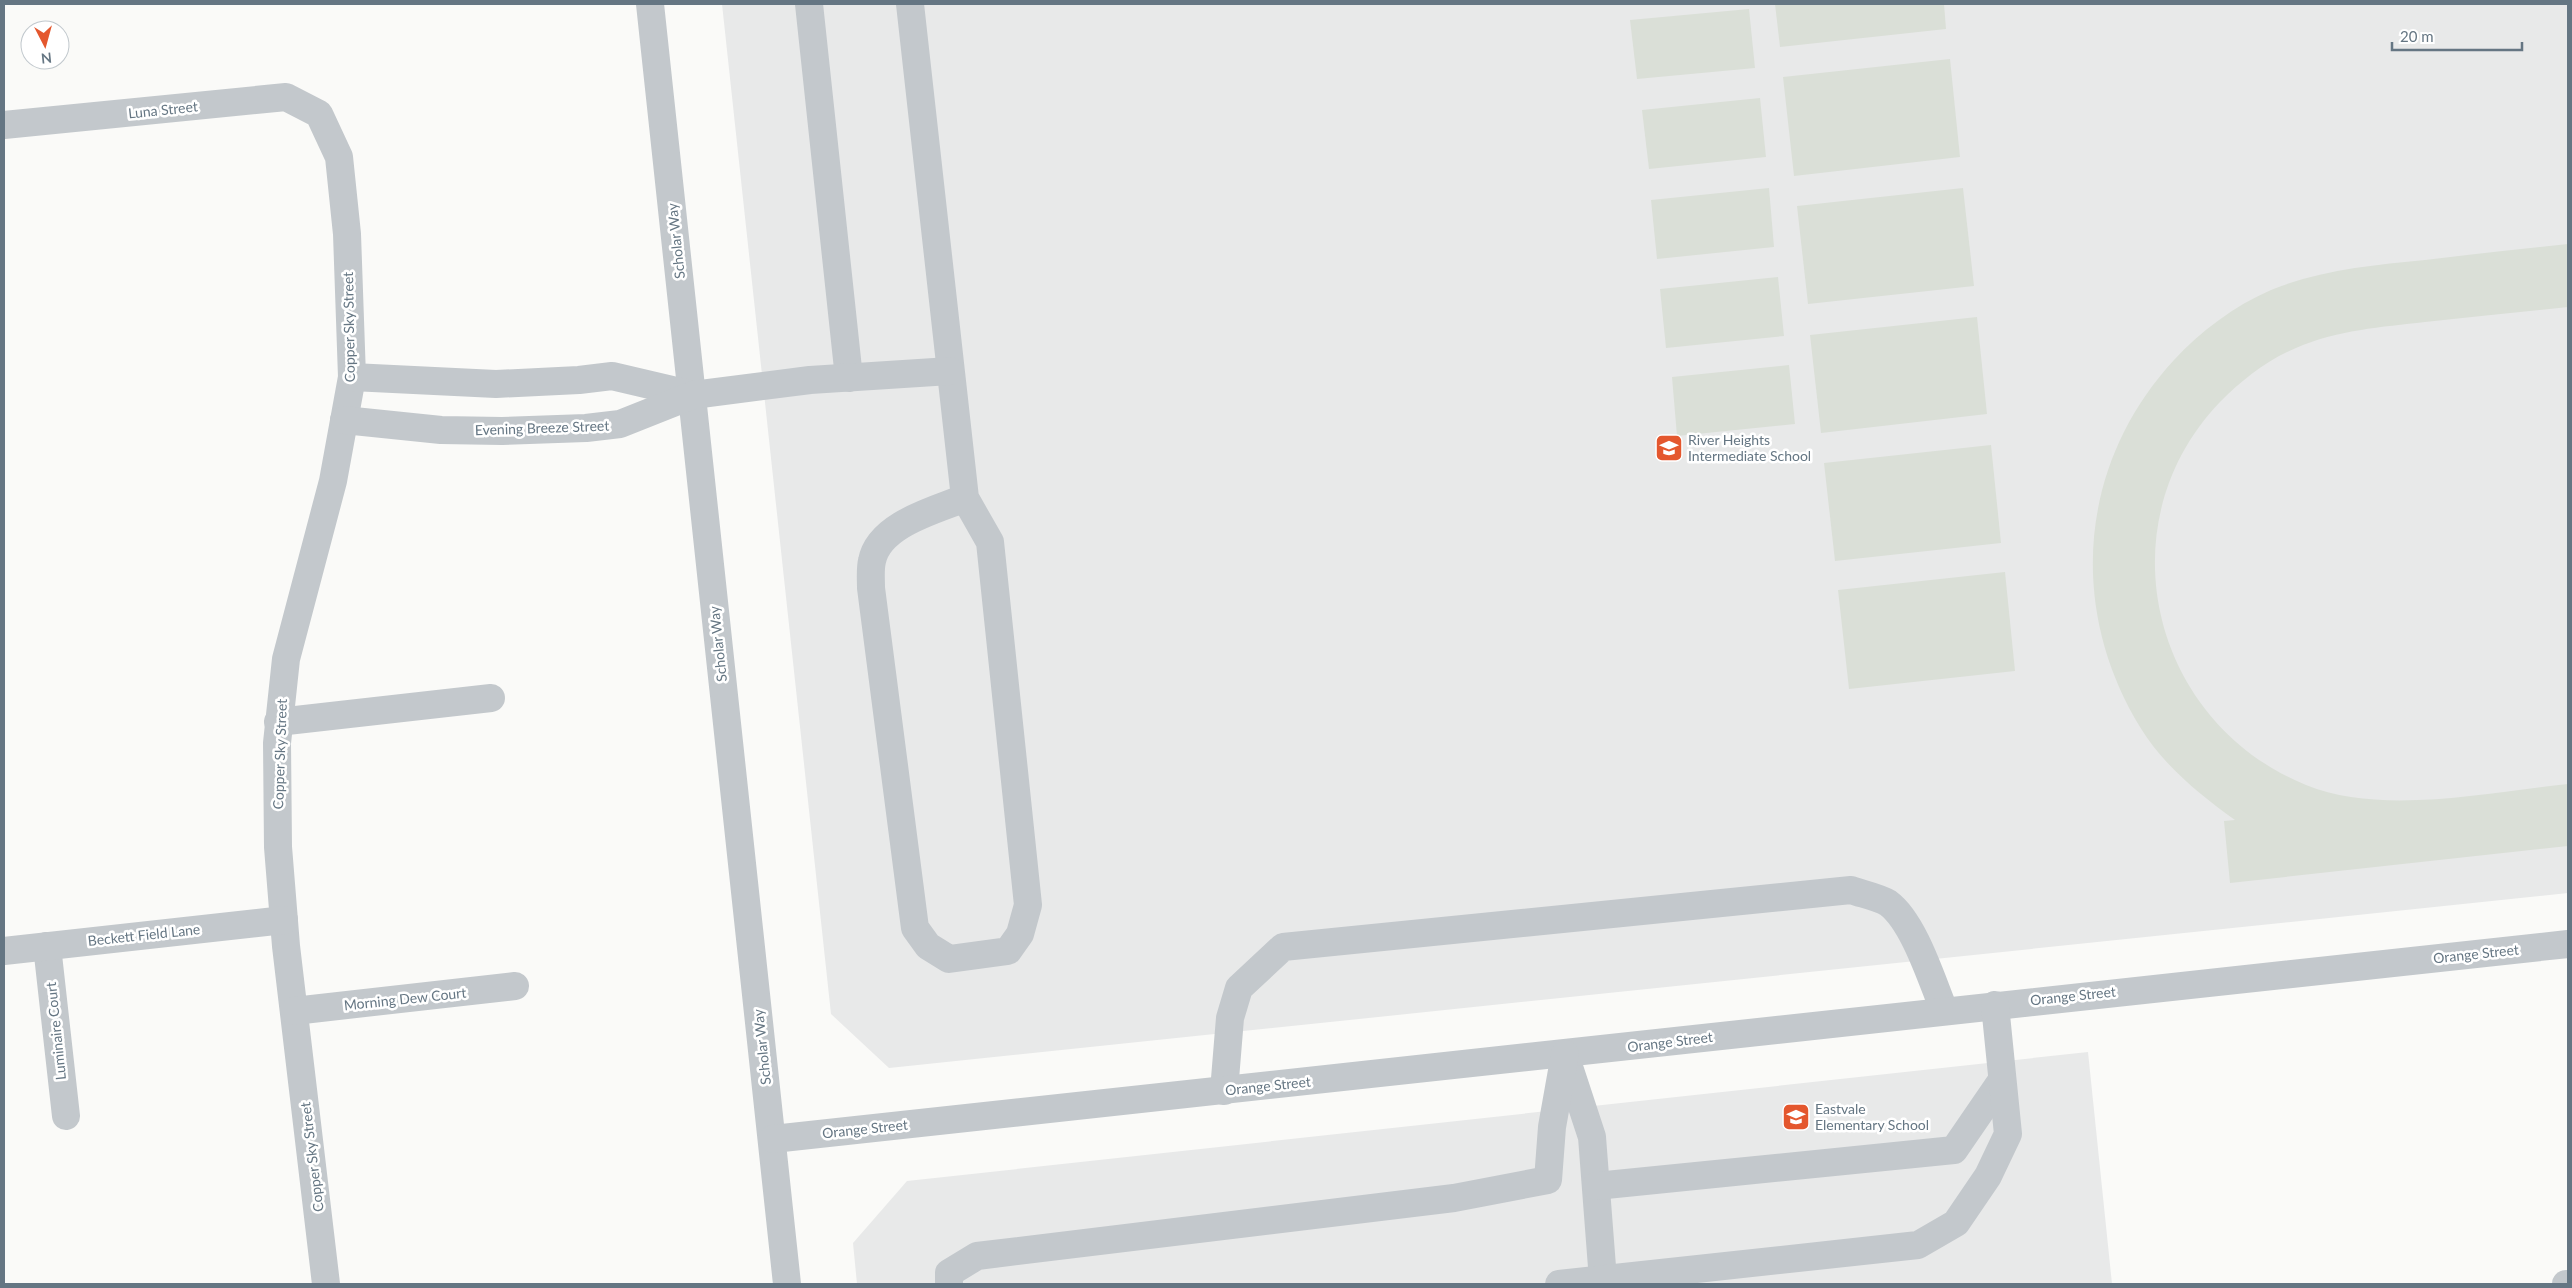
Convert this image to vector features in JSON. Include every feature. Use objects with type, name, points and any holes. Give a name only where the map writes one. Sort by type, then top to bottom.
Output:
[{"type":"street","name":"Scholar Way","points":[[650,4],[773,1139],[787,1284]]},
{"type":"street","points":[[810,4],[849,378]]},
{"type":"street","points":[[910,4],[965,498],[990,542],[1028,905],[1020,934],[1008,951],[949,959],[928,946],[916,928],[871,588],[872,559],[884,539],[913,516],[965,498]]},
{"type":"street","name":"Luna Street","points":[[4,125],[286,98],[319,114]]},
{"type":"street","name":"Copper Sky Street","points":[[319,114],[340,157],[348,234],[352,377],[333,481],[286,660],[278,722],[278,847],[284,920],[326,1284]]},
{"type":"street","points":[[352,377],[496,384],[579,380],[612,376],[693,395],[849,378],[950,371]]},
{"type":"street","name":"Evening Breeze Street","points":[[344,420],[441,430],[502,432],[586,428],[620,424],[693,395]]},
{"type":"street","points":[[278,722],[491,698]]},
{"type":"street","points":[[1224,1091],[1230,1018],[1239,988],[1283,947],[1851,890],[1888,903],[1906,925],[1921,952],[1944,1010]]},
{"type":"street","name":"Beckett Field Lane","points":[[4,951],[284,920]]},
{"type":"street","name":"Orange Street","points":[[773,1139],[1565,1054],[1944,1010],[2568,944]]},
{"type":"street","name":"Luminaire Court","points":[[47,946],[66,1116]]},
{"type":"street","name":"Morning Dew Court","points":[[294,1011],[514,986]]},
{"type":"street","points":[[1559,1284],[1918,1245],[1956,1223],[1988,1176],[2008,1134],[1995,1005]]},
{"type":"street","points":[[1565,1054],[1592,1137],[1603,1280]]},
{"type":"street","points":[[949,1284],[949,1273],[977,1256],[1454,1198],[1548,1180],[1552,1127],[1565,1054]]},
{"type":"street","points":[[1596,1186],[1954,1150],[2002,1080]]},
{"type":"shaded area","name":"River Heights Intermediate School","points":[[722,4],[2568,4],[2568,893],[889,1068],[831,1014]]},
{"type":"shaded area","points":[[1775,4],[1944,4],[1946,29],[1780,47]]},
{"type":"shaded area","points":[[1749,9],[1755,68],[1637,79],[1630,20]]},
{"type":"shaded area","points":[[1950,59],[1960,157],[1794,176],[1783,77]]},
{"type":"shaded area","points":[[1760,98],[1766,157],[1649,169],[1642,110]]},
{"type":"shaded area","points":[[1769,188],[1774,247],[1657,259],[1651,200]]},
{"type":"shaded area","points":[[1963,188],[1974,286],[1808,304],[1797,206]]},
{"type":"shaded area","points":[[2568,244],[2568,307],[2343,333],[2296,348],[2275,358],[2255,371],[2220,402],[2184,451],[2162,504],[2155,560],[2161,616],[2180,668],[2211,716],[2253,755],[2306,785],[2336,794],[2368,799],[2436,799],[2568,784],[2568,846],[2230,883],[2224,821],[2235,820],[2183,778],[2149,741],[2117,681],[2101,634],[2094,585],[2094,537],[2102,490],[2118,444],[2142,400],[2184,349],[2219,320],[2257,296],[2290,283],[2347,269]]},
{"type":"shaded area","points":[[1778,277],[1784,336],[1666,348],[1660,289]]},
{"type":"shaded area","points":[[1977,317],[1987,414],[1821,433],[1810,335]]},
{"type":"shaded area","points":[[1789,365],[1795,424],[1677,436],[1672,377]]},
{"type":"shaded area","points":[[1991,445],[2001,543],[1835,561],[1824,463]]},
{"type":"shaded area","points":[[2005,572],[2015,671],[1849,689],[1838,590]]},
{"type":"shaded area","name":"Eastvale Elementary School","points":[[2088,1052],[2112,1284],[857,1284],[853,1243],[907,1181]]},
{"type":"place","name":"River Heights Intermediate School","points":[[1669,448]]},
{"type":"place","name":"Eastvale Elementary School","points":[[1796,1117]]}]
